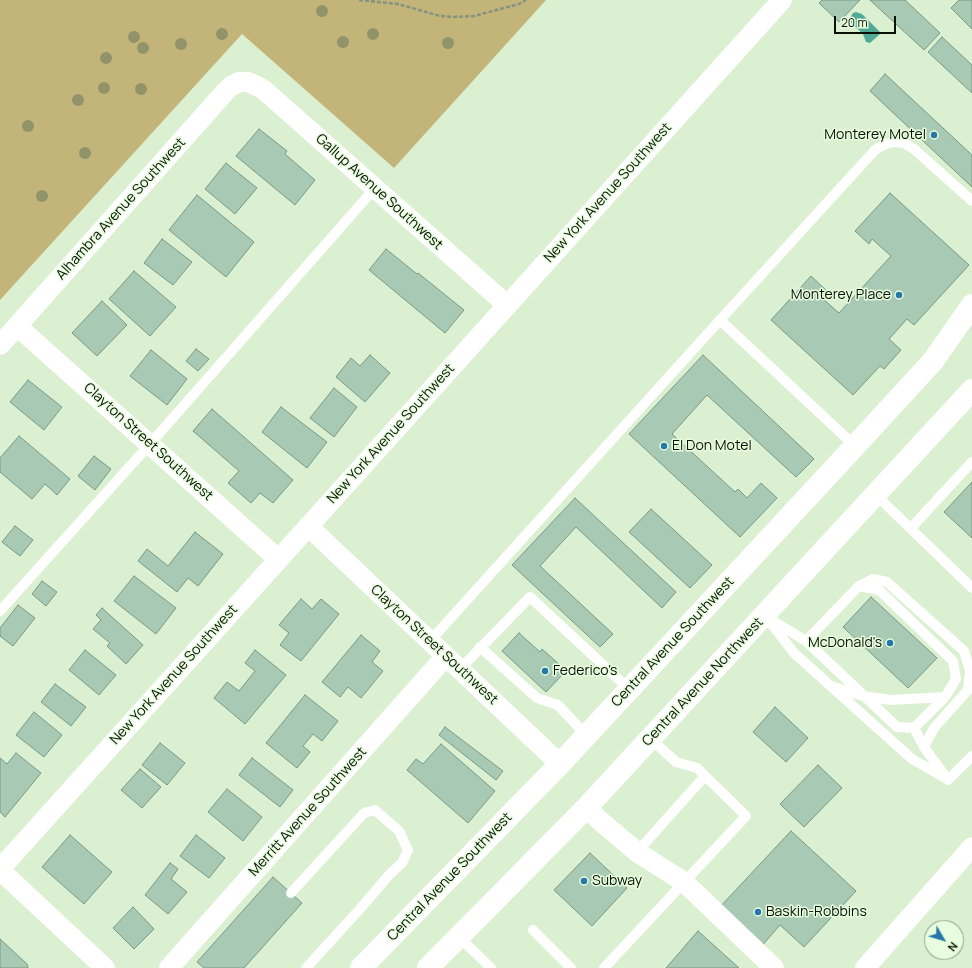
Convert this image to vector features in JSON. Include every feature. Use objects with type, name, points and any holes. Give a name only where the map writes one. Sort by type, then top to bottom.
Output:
[{"type":"main road","name":"Central Avenue Southwest","points":[[361,968],[560,764],[855,446],[933,361],[972,305]]},
{"type":"main road","name":"Central Avenue Northwest","points":[[428,968],[587,807],[651,739],[972,390]]},
{"type":"street","name":"New York Avenue Southwest","points":[[0,869],[782,0]]},
{"type":"street","name":"Alhambra Avenue Southwest","points":[[0,345],[225,92],[231,86],[239,82],[248,82]]},
{"type":"street","name":"Gallup Avenue Southwest","points":[[248,82],[264,90],[507,305]]},
{"type":"street","name":"Clayton Street Southwest","points":[[17,326],[278,559]]},
{"type":"street","name":"Clayton Street Southwest","points":[[308,526],[560,764]]},
{"type":"street","name":"Merritt Avenue Southwest","points":[[170,968],[453,663]]},
{"type":"street","points":[[587,807],[599,820],[637,852],[684,882],[774,968]]},
{"type":"street","points":[[865,968],[972,847]]},
{"type":"street","points":[[0,869],[105,968]]},
{"type":"lane","points":[[430,641],[875,150],[893,142],[904,143],[914,149],[972,201]]},
{"type":"lane","points":[[0,611],[150,444],[375,188]]},
{"type":"lane","points":[[720,320],[855,446]]},
{"type":"lane","points":[[911,528],[972,462]]},
{"type":"lane","points":[[876,495],[972,588]]},
{"type":"lane","points":[[806,641],[859,586],[873,579],[887,582],[964,651],[970,671],[968,690],[934,728],[924,747]]},
{"type":"lane","points":[[765,616],[806,641],[897,727],[914,728],[944,697],[956,679],[953,661],[879,590],[859,586]]},
{"type":"lane","points":[[453,663],[480,647],[530,597],[629,690]]},
{"type":"lane","points":[[765,616],[794,654],[912,759],[948,780]]},
{"type":"lane","points":[[480,647],[537,698],[558,705],[586,736]]},
{"type":"lane","points":[[830,686],[863,696],[891,700],[944,697]]},
{"type":"lane","points":[[914,728],[924,747],[948,780]]},
{"type":"lane","points":[[604,968],[746,816],[697,768],[676,762],[651,739]]},
{"type":"lane","points":[[948,780],[972,756]]},
{"type":"lane","points":[[637,852],[705,776]]},
{"type":"lane","points":[[291,893],[364,812],[375,810],[399,831],[408,850],[402,862],[306,968]]},
{"type":"lane","points":[[532,930],[571,968]]},
{"type":"lane","points":[[459,937],[491,968]]},
{"type":"path","points":[[359,0],[398,4],[440,16],[454,17],[474,16],[519,4],[526,0]]},
{"type":"shaded area","points":[[0,0],[546,0],[394,168],[242,34],[0,300]]},
{"type":"water","points":[[856,12],[862,14],[880,32],[880,34],[870,43],[866,42],[863,34],[850,22],[850,18],[853,13]]},
{"type":"building","points":[[822,0],[860,0],[839,22],[819,3]]},
{"type":"building","points":[[870,0],[905,0],[940,33],[924,50]]},
{"type":"building","points":[[959,0],[972,0],[972,29],[951,8]]},
{"type":"building","points":[[942,37],[972,65],[972,93],[928,52]]},
{"type":"building","name":"Monterey Motel","points":[[885,74],[972,155],[972,187],[870,91]]},
{"type":"building","points":[[259,129],[287,151],[285,154],[315,180],[295,205],[236,156]]},
{"type":"building","points":[[226,163],[257,188],[235,214],[205,189]]},
{"type":"building","name":"Monterey Place","points":[[890,193],[969,265],[914,325],[907,319],[889,339],[901,350],[884,369],[880,366],[853,395],[771,320],[811,276],[828,292],[822,298],[839,313],[891,256],[872,239],[869,244],[855,231]]},
{"type":"building","points":[[197,195],[254,242],[226,277],[169,230]]},
{"type":"building","points":[[162,239],[192,262],[173,285],[144,263]]},
{"type":"building","points":[[386,249],[464,310],[445,333],[369,270]]},
{"type":"building","points":[[134,271],[176,307],[150,336],[109,299]]},
{"type":"building","points":[[102,301],[127,325],[97,356],[72,333]]},
{"type":"building","points":[[196,349],[209,359],[198,371],[186,361]]},
{"type":"building","points":[[151,350],[187,379],[167,405],[130,376]]},
{"type":"building","points":[[370,355],[390,373],[365,402],[336,377],[351,358],[360,366]]},
{"type":"building","name":"El Don Motel","points":[[703,355],[814,459],[796,477],[707,395],[672,434],[735,492],[738,489],[747,498],[761,483],[777,498],[740,537],[629,434]]},
{"type":"building","points":[[28,380],[62,407],[44,430],[10,402]]},
{"type":"building","points":[[334,388],[357,407],[334,437],[310,418]]},
{"type":"building","points":[[281,407],[327,442],[307,468],[262,432]]},
{"type":"building","points":[[212,409],[293,480],[273,503],[260,493],[251,503],[228,483],[239,471],[193,431]]},
{"type":"building","points":[[19,436],[70,479],[57,495],[45,484],[32,499],[0,472],[0,458]]},
{"type":"building","points":[[94,456],[111,469],[95,490],[78,476]]},
{"type":"building","points":[[972,482],[972,538],[944,512]]},
{"type":"building","points":[[575,498],[676,592],[662,608],[576,527],[540,566],[613,634],[600,647],[512,565]]},
{"type":"building","points":[[651,509],[712,565],[690,588],[629,532]]},
{"type":"building","points":[[15,526],[33,540],[20,556],[2,542]]},
{"type":"building","points":[[195,532],[223,554],[198,586],[188,578],[177,592],[138,561],[147,549],[168,566]]},
{"type":"building","points":[[134,576],[176,608],[156,634],[114,601]]},
{"type":"building","points":[[42,581],[57,592],[46,606],[32,594]]},
{"type":"building","name":"McDonald's","points":[[871,597],[937,658],[908,688],[843,627]]},
{"type":"building","points":[[301,599],[312,609],[321,599],[339,614],[301,661],[280,645],[289,633],[279,625]]},
{"type":"building","points":[[18,605],[35,618],[13,646],[0,636],[0,628]]},
{"type":"building","points":[[102,608],[143,645],[126,664],[107,646],[110,643],[93,629],[101,620],[96,615]]},
{"type":"building","points":[[519,633],[540,652],[542,649],[560,665],[557,667],[564,673],[546,692],[502,651]]},
{"type":"building","points":[[361,635],[380,651],[372,662],[383,671],[361,698],[348,687],[340,697],[322,682]]},
{"type":"building","points":[[85,650],[116,675],[99,695],[69,670]]},
{"type":"building","points":[[255,650],[286,675],[245,724],[214,698],[227,682],[239,691],[255,671],[245,663]]},
{"type":"building","points":[[55,684],[86,707],[71,726],[41,702]]},
{"type":"building","points":[[305,695],[338,721],[322,741],[313,734],[303,746],[310,752],[297,768],[266,743]]},
{"type":"building","points":[[775,707],[808,738],[786,762],[753,732]]},
{"type":"building","points":[[34,712],[62,735],[44,757],[16,735]]},
{"type":"building","points":[[445,727],[503,771],[496,780],[439,735]]},
{"type":"building","points":[[160,743],[185,763],[167,785],[142,765]]},
{"type":"building","points":[[441,744],[495,791],[468,823],[407,770],[416,759],[423,764]]},
{"type":"building","points":[[16,753],[41,773],[5,817],[0,812],[0,758],[7,764]]},
{"type":"building","points":[[252,758],[293,790],[280,807],[239,775]]},
{"type":"building","points":[[818,765],[842,788],[804,827],[780,804]]},
{"type":"building","points":[[140,769],[161,787],[142,808],[121,790]]},
{"type":"building","points":[[227,789],[262,817],[243,841],[208,812]]},
{"type":"building","points":[[791,831],[856,891],[804,947],[780,925],[760,948],[718,909]]},
{"type":"building","points":[[70,835],[112,872],[84,904],[42,867]]},
{"type":"building","points":[[196,835],[225,858],[209,878],[180,856]]},
{"type":"building","points":[[590,853],[627,888],[592,926],[554,890]]},
{"type":"building","points":[[170,863],[178,869],[171,879],[187,892],[168,914],[145,895]]},
{"type":"building","points":[[273,877],[302,903],[244,968],[204,968],[197,962]]},
{"type":"building","points":[[133,907],[154,929],[134,949],[113,928]]},
{"type":"building","points":[[698,931],[739,968],[666,968]]},
{"type":"building","points":[[0,939],[27,964],[28,968],[0,968]]},
{"type":"place","name":"Monterey Motel","points":[[934,135]]},
{"type":"place","name":"Monterey Place","points":[[899,295]]},
{"type":"place","name":"El Don Motel","points":[[664,446]]},
{"type":"place","name":"McDonald's","points":[[890,643]]},
{"type":"place","name":"Federico's","points":[[545,671]]},
{"type":"place","name":"Subway","points":[[584,881]]},
{"type":"place","name":"Baskin-Robbins","points":[[758,912]]}]
